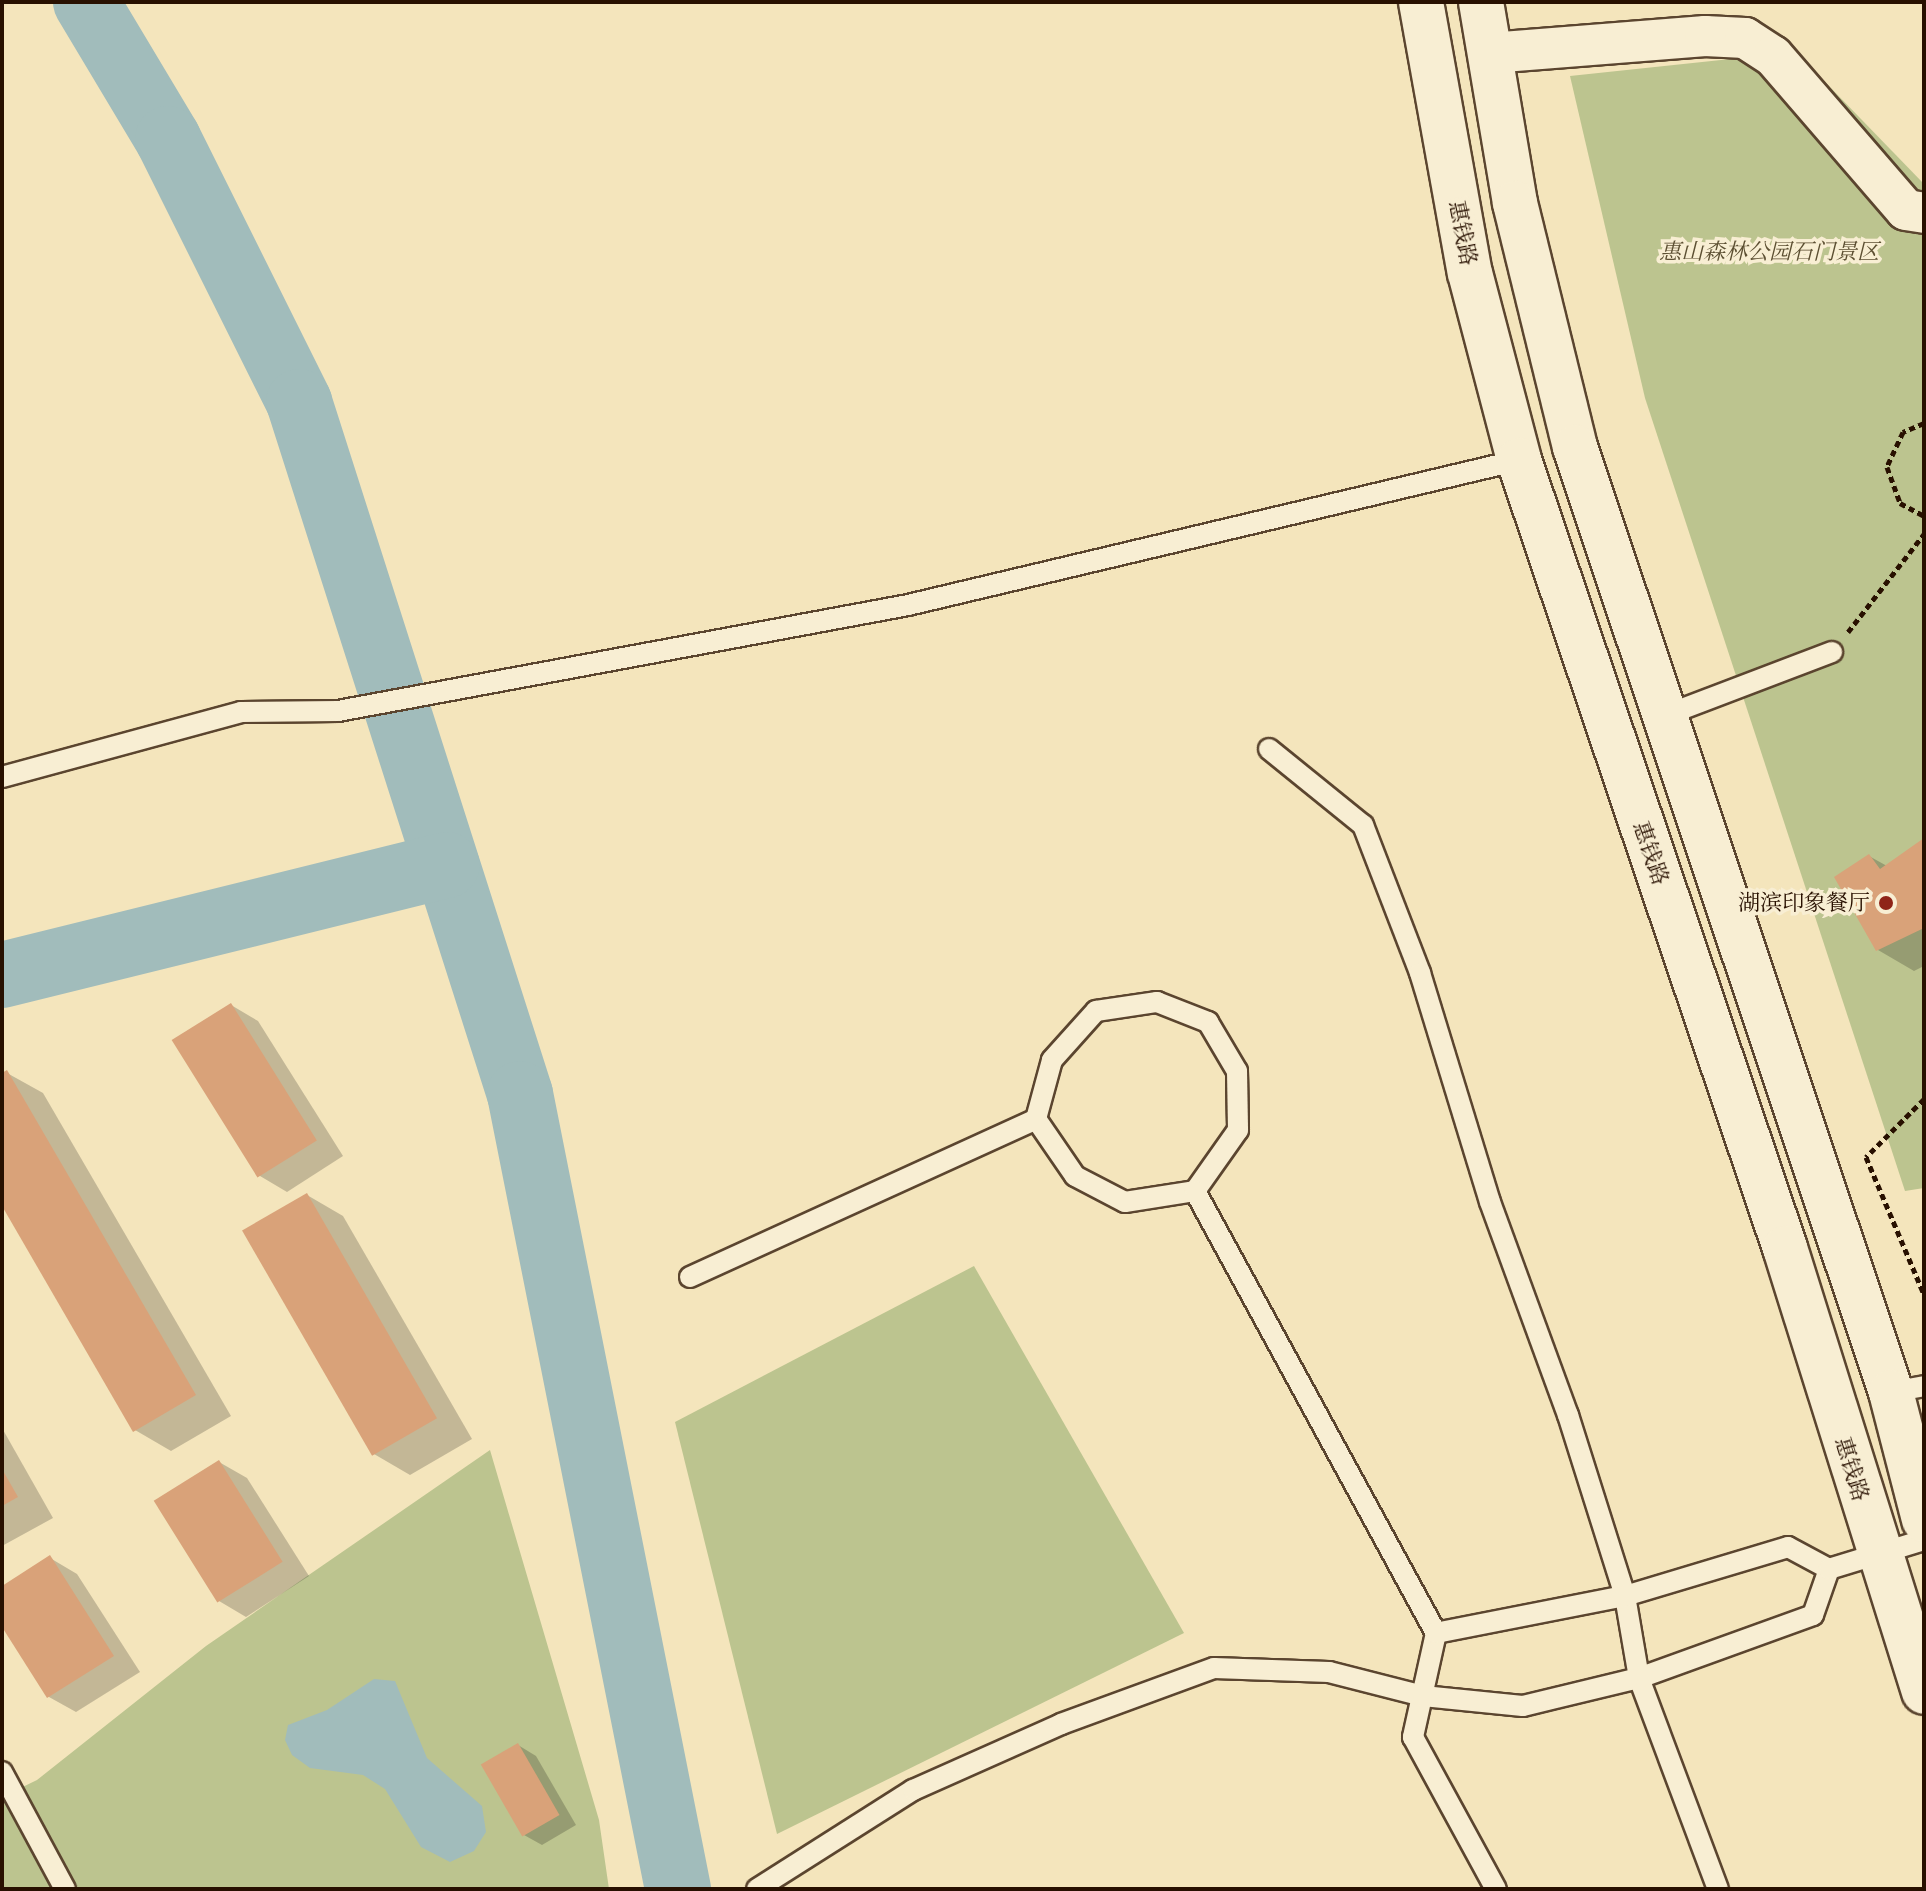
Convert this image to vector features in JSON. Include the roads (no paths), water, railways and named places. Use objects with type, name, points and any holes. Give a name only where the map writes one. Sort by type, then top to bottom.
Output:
[{"type":"main road","name":"惠钱路","points":[[1421,2],[1470,273],[1519,460],[1785,1248],[1878,1555],[1924,1692]]},
{"type":"main road","points":[[1481,2],[1515,203],[1575,447],[1661,717],[1908,1389],[1924,1520]]},
{"type":"street","points":[[1490,53],[1705,36],[1745,38],[1773,56],[1906,210],[1924,213]]},
{"type":"lane","points":[[2,777],[241,712],[338,711],[455,686],[908,605],[1519,460]]},
{"type":"lane","points":[[1661,717],[1832,652]]},
{"type":"lane","points":[[1269,749],[1363,825],[1420,973],[1490,1202],[1568,1415],[1625,1596],[1639,1678],[1718,1889]]},
{"type":"lane","points":[[1157,1002],[1208,1022],[1237,1071],[1238,1130],[1195,1191],[1125,1202],[1075,1176],[1036,1119],[1052,1060],[1096,1011],[1157,1002]]},
{"type":"lane","points":[[690,1277],[1036,1119]]},
{"type":"lane","points":[[1195,1191],[1436,1633],[1413,1737],[1496,1889]]},
{"type":"lane","points":[[1436,1633],[1625,1596],[1788,1547],[1829,1569],[1924,1540]]},
{"type":"lane","points":[[757,1889],[913,1790],[1061,1724],[1214,1668],[1329,1672],[1423,1696],[1523,1706],[1639,1678],[1813,1615],[1829,1569]]},
{"type":"lane","points":[[2,1772],[65,1889]]},
{"type":"water","points":[[374,1679],[395,1681],[427,1758],[482,1806],[486,1832],[474,1851],[450,1862],[421,1847],[385,1789],[363,1775],[310,1768],[292,1755],[285,1740],[288,1725],[327,1710]]},
{"type":"waterway","points":[[86,2],[168,139],[299,402],[520,1094],[678,1889]]},
{"type":"waterway","points":[[2,975],[447,865]]},
{"type":"place","name":"湖滨印象餐厅","points":[[1886,903]]},
{"type":"park label","name":"惠山森林公园石门景区","points":[[1769,252]]}]
